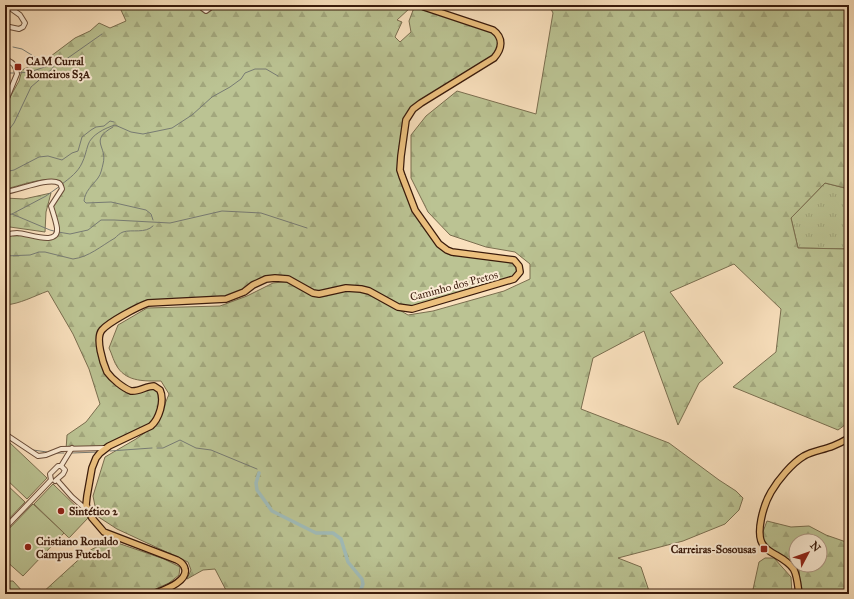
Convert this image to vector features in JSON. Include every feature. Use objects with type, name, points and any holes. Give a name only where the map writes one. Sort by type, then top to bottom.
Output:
[{"type":"main road","name":"Caminho dos Pretos","points":[[88,511],[86,500],[92,468],[96,458],[105,448],[151,426],[156,422],[158,415],[162,398],[160,390],[154,386],[149,386],[134,392],[115,380],[105,367],[98,337],[102,330],[140,306],[157,302],[226,299],[244,292],[253,285],[266,279],[275,278],[288,280],[313,293],[319,294],[346,288],[361,289],[369,291],[398,307],[412,309],[507,281],[518,276],[520,272],[519,266],[514,260],[452,252],[443,248],[415,210],[404,182],[400,170],[405,125],[408,114],[421,103],[494,58],[500,49],[501,43],[500,37],[493,30],[420,5]]},
{"type":"main road","points":[[799,594],[794,569],[789,562],[765,548],[759,538],[760,525],[765,506],[770,493],[776,484],[799,460],[809,453],[833,446],[849,438]]},
{"type":"main road","points":[[88,511],[96,524],[104,532],[184,564],[186,572],[184,578],[154,594]]},
{"type":"street","points":[[5,26],[19,29],[23,27],[24,22],[20,15],[6,5]]},
{"type":"street","points":[[201,5],[206,11],[211,9],[214,5]]},
{"type":"street","points":[[5,60],[11,61],[17,72],[5,103]]},
{"type":"street","points":[[5,192],[33,184],[60,184],[60,192],[51,206],[57,227],[56,234],[50,238],[16,232],[5,235]]},
{"type":"street","points":[[5,434],[38,456],[46,455],[61,449],[105,448]]},
{"type":"street","points":[[57,480],[64,471],[62,466],[72,448]]},
{"type":"street","points":[[51,480],[50,474],[58,466],[62,466]]},
{"type":"street","points":[[5,528],[51,480],[57,480]]},
{"type":"street","points":[[57,480],[72,497],[88,511]]},
{"type":"green space","points":[[118,5],[204,5],[206,11],[209,12],[217,5],[411,5],[410,8],[397,20],[402,22],[395,37],[400,42],[411,32],[409,21],[415,5],[421,5],[493,30],[501,43],[494,58],[421,103],[406,120],[401,156],[404,182],[415,210],[447,250],[510,259],[519,266],[514,279],[407,309],[369,292],[408,315],[433,311],[504,291],[530,279],[530,264],[515,252],[486,247],[450,235],[428,212],[411,178],[411,135],[426,116],[457,91],[536,114],[553,13],[549,5],[849,5],[849,189],[825,183],[791,218],[798,248],[849,249],[849,422],[838,430],[733,387],[776,352],[781,309],[734,264],[670,292],[723,363],[699,383],[678,425],[644,331],[593,358],[581,409],[669,443],[736,491],[743,498],[739,510],[725,524],[683,541],[618,558],[641,567],[650,594],[228,594],[215,569],[203,570],[187,579],[191,570],[188,562],[117,529],[97,516],[93,496],[105,457],[136,439],[157,424],[169,394],[161,381],[137,380],[122,373],[115,364],[109,348],[118,325],[147,308],[220,306],[247,296],[273,283],[291,281],[275,278],[234,297],[140,306],[114,322],[98,337],[104,362],[115,379],[129,391],[149,386],[160,390],[158,415],[146,430],[116,445],[66,450],[67,435],[86,422],[100,404],[89,369],[73,334],[48,291],[22,301],[5,305],[5,235],[16,233],[45,238],[56,234],[51,206],[60,192],[60,183],[56,180],[50,179],[5,189],[5,106],[19,81],[22,70],[51,56],[75,38],[90,31],[99,23],[110,28],[126,21]]},
{"type":"green space","points":[[825,183],[849,189],[849,249],[798,248],[791,218]]},
{"type":"green space","points":[[51,193],[46,212],[45,232],[10,227],[5,228],[5,198],[24,199]]},
{"type":"green space","points":[[9,442],[47,478],[27,499],[5,478],[5,447]]},
{"type":"green space","points":[[5,483],[25,502],[5,523]]},
{"type":"green space","name":"Sintético 2","points":[[53,484],[88,518],[69,538],[34,504]]},
{"type":"green space","name":"Cristiano Ronaldo Campus Futebol","points":[[33,504],[64,533],[23,576],[5,560],[5,533]]},
{"type":"green space","points":[[767,521],[791,527],[809,526],[822,533],[788,533],[788,560],[766,546],[761,537]]},
{"type":"green space","points":[[828,536],[849,543],[849,594],[801,594],[799,573],[828,573]]},
{"type":"green space","points":[[109,540],[164,559],[180,567],[179,575],[169,583],[144,594],[41,594],[87,552]]},
{"type":"green space","points":[[765,558],[774,558],[791,577],[792,594],[752,594],[759,562]]},
{"type":"green space","points":[[5,581],[13,581],[24,593],[32,594],[5,594]]},
{"type":"waterway","points":[[18,73],[30,72],[65,60],[102,34]]},
{"type":"waterway","points":[[13,47],[22,49],[43,62],[52,61],[54,63]]},
{"type":"waterway","points":[[5,135],[14,123],[31,87],[52,69],[54,65]]},
{"type":"waterway","points":[[62,184],[78,169],[83,161],[92,138],[103,130],[115,125],[131,132],[143,134],[172,128],[192,115],[212,97],[241,79],[245,73],[255,69],[266,69],[278,76]]},
{"type":"waterway","points":[[5,73],[15,73]]},
{"type":"waterway","points":[[5,172],[14,170],[39,157],[48,156],[62,160],[78,151],[82,137],[91,130],[96,127],[104,126],[110,121],[114,122]]},
{"type":"waterway","points":[[113,127],[106,132],[100,140],[104,158],[102,169],[99,176],[87,191],[84,201],[86,203],[111,202],[146,210],[151,214],[153,220]]},
{"type":"waterway","points":[[12,214],[46,196],[60,186]]},
{"type":"waterway","points":[[58,232],[70,234],[88,230],[101,220],[170,223],[222,211],[261,213],[307,228]]},
{"type":"waterway","points":[[5,215],[12,214],[54,231]]},
{"type":"waterway","points":[[5,256],[30,255],[45,252],[73,259],[79,258],[95,251],[122,232],[142,231],[153,226]]},
{"type":"waterway","points":[[5,439],[12,441]]},
{"type":"waterway","points":[[157,448],[163,448],[180,440],[196,448],[211,450],[257,469]]},
{"type":"waterway","points":[[110,451],[152,448]]},
{"type":"waterway","points":[[33,450],[47,452]]},
{"type":"waterway","points":[[72,453],[99,452]]},
{"type":"waterway","points":[[57,453],[64,453]]},
{"type":"waterway","points":[[259,473],[256,483],[257,490],[272,511],[316,533],[333,533],[341,539],[348,562],[362,579],[363,584],[359,594]]},
{"type":"place","name":"CAM Curral Romeiros S3A","points":[[18,67]]},
{"type":"place","name":"Sintético 2","points":[[61,511]]},
{"type":"place","name":"Cristiano Ronaldo Campus Futebol","points":[[28,547]]},
{"type":"place","name":"Carreiras-Sosousas","points":[[764,549]]}]
